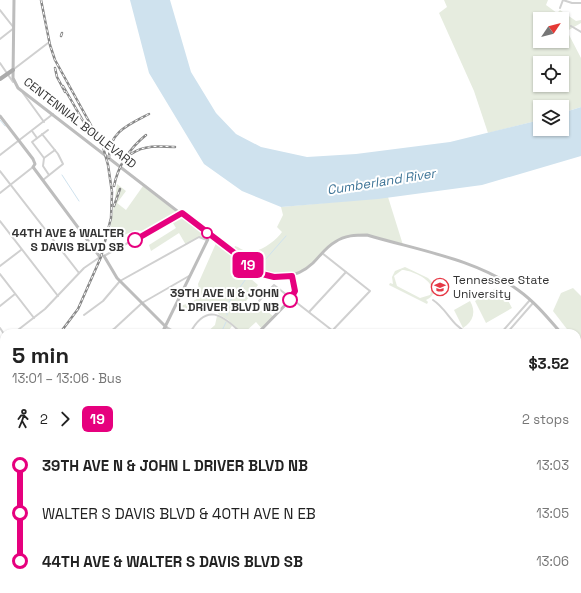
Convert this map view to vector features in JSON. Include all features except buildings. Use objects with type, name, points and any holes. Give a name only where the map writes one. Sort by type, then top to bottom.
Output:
[{"type":"main road","name":"CENTENNIAL BOULEVARD","points":[[14,0],[13,70],[14,82],[20,89],[262,274],[274,277],[292,276]]},
{"type":"main road","points":[[0,79],[13,70]]},
{"type":"main road","points":[[0,116],[33,159],[35,164],[33,167],[100,257]]},
{"type":"main road","points":[[104,256],[120,281],[166,327],[189,276],[210,235]]},
{"type":"main road","points":[[262,329],[292,299],[295,290],[292,276],[306,268],[336,241],[347,237],[368,235],[473,266],[505,281],[530,300],[557,329]]},
{"type":"street","points":[[560,8],[563,0],[572,3],[581,3]]},
{"type":"street","points":[[0,10],[14,28],[0,39]]},
{"type":"street","points":[[571,26],[581,32]]},
{"type":"street","points":[[13,70],[48,43]]},
{"type":"street","points":[[0,64],[14,82]]},
{"type":"street","points":[[20,89],[44,122]]},
{"type":"street","points":[[0,155],[54,114]]},
{"type":"street","points":[[48,130],[32,142],[44,158],[43,166],[49,175]]},
{"type":"street","points":[[32,131],[37,138]]},
{"type":"street","points":[[42,134],[55,150],[63,164],[43,180]]},
{"type":"street","points":[[44,158],[55,150]]},
{"type":"street","points":[[0,193],[33,167]]},
{"type":"street","points":[[0,171],[79,273]]},
{"type":"street","points":[[19,329],[58,296],[79,273],[100,257],[182,213]]},
{"type":"street","points":[[0,221],[58,296]]},
{"type":"street","points":[[0,229],[4,226]]},
{"type":"street","points":[[84,315],[103,301],[120,281],[199,237],[208,240]]},
{"type":"street","points":[[0,266],[22,250]]},
{"type":"street","points":[[322,253],[370,291],[335,329]]},
{"type":"street","points":[[309,312],[346,272]]},
{"type":"street","points":[[0,274],[34,318]]},
{"type":"street","points":[[113,329],[142,303],[189,276]]},
{"type":"street","points":[[259,301],[274,285],[329,329]]},
{"type":"street","points":[[0,306],[15,294]]},
{"type":"street","points":[[433,300],[442,306],[454,323],[462,329]]},
{"type":"street","points":[[505,329],[530,300]]},
{"type":"street","points":[[510,329],[533,303]]},
{"type":"street","points":[[193,329],[199,319],[206,315],[214,314],[226,318],[237,329]]},
{"type":"street","points":[[166,327],[170,329]]},
{"type":"shaded area","points":[[444,0],[548,0],[546,5],[556,12],[533,12],[533,48],[569,48],[569,35],[581,58],[581,107],[569,111],[569,100],[533,100],[533,122],[488,133],[474,91],[439,13],[447,7]]},
{"type":"shaded area","points":[[569,16],[576,21],[581,20],[581,23],[569,30]]},
{"type":"shaded area","points":[[117,184],[126,191],[117,203],[126,210],[143,186],[178,213],[177,216],[182,213],[210,235],[208,240],[199,237],[186,245],[179,233],[151,251],[149,245],[176,228],[171,220],[145,235],[142,231],[135,230],[114,240],[109,238]]},
{"type":"shaded area","points":[[388,197],[403,245],[368,235],[356,235],[335,241],[312,264],[292,276],[274,277],[256,271],[251,279],[258,285],[246,301],[250,310],[267,311],[274,317],[262,329],[256,322],[248,329],[237,329],[228,320],[218,314],[220,304],[206,303],[204,306],[178,310],[179,306],[193,301],[200,295],[198,284],[217,241],[232,253],[235,246],[247,252],[261,249],[271,243],[282,232],[277,227],[283,215],[281,207]]},
{"type":"shaded area","points":[[405,267],[428,278],[433,283],[434,291],[426,300],[428,302],[427,304],[389,285],[390,283],[393,284],[392,277],[395,271]],"holes":[[[402,270],[415,273],[431,285],[432,289],[430,295],[420,298],[397,286],[394,276]]]},
{"type":"shaded area","points":[[496,288],[501,297],[505,295],[512,308],[486,323],[475,301]]},
{"type":"shaded area","points":[[573,288],[581,296],[581,329],[567,329],[553,311],[561,293]]},
{"type":"shaded area","points":[[470,301],[473,308],[473,316],[470,322],[463,328],[454,310]]},
{"type":"shaded area","points":[[217,316],[222,317],[232,326],[230,329],[210,329],[215,325]]},
{"type":"water","name":"Cumberland River","points":[[130,0],[170,0],[191,72],[216,113],[236,134],[261,147],[307,157],[356,154],[450,142],[533,122],[533,136],[569,136],[569,111],[581,107],[581,156],[482,185],[378,199],[281,207],[242,191],[204,164],[149,73]]},
{"type":"waterway","points":[[0,120],[5,126]]},
{"type":"waterway","points":[[62,175],[79,201]]},
{"type":"waterway","points":[[256,267],[265,260],[286,236]]},
{"type":"waterway","points":[[227,315],[227,305],[251,272]]},
{"type":"waterway","points":[[223,329],[226,322]]},
{"type":"railway","points":[[41,0],[50,45],[55,60],[103,147],[108,165],[112,192],[111,218],[101,257],[78,309],[63,329]]},
{"type":"railway","points":[[55,68],[57,77],[65,92]]},
{"type":"railway","points":[[63,86],[90,133]]},
{"type":"railway","points":[[109,158],[112,142],[116,135],[128,125],[149,114]]},
{"type":"railway","points":[[114,186],[118,171],[126,158],[140,140],[146,135]]},
{"type":"railway","points":[[131,154],[141,149],[157,146],[175,147]]},
{"type":"railway","points":[[114,206],[120,189]]},
{"type":"bus line","name":"19","points":[[135,240],[182,213],[251,268],[262,274],[274,277],[292,276],[295,291],[294,296],[290,300]]},
{"type":"place","name":"44TH AVE & WALTER S DAVIS BLVD SB","points":[[135,240]]},
{"type":"place","name":"Tennessee State University","points":[[440,287]]},
{"type":"place","name":"39TH AVE N & JOHN L DRIVER BLVD NB","points":[[290,300]]}]
